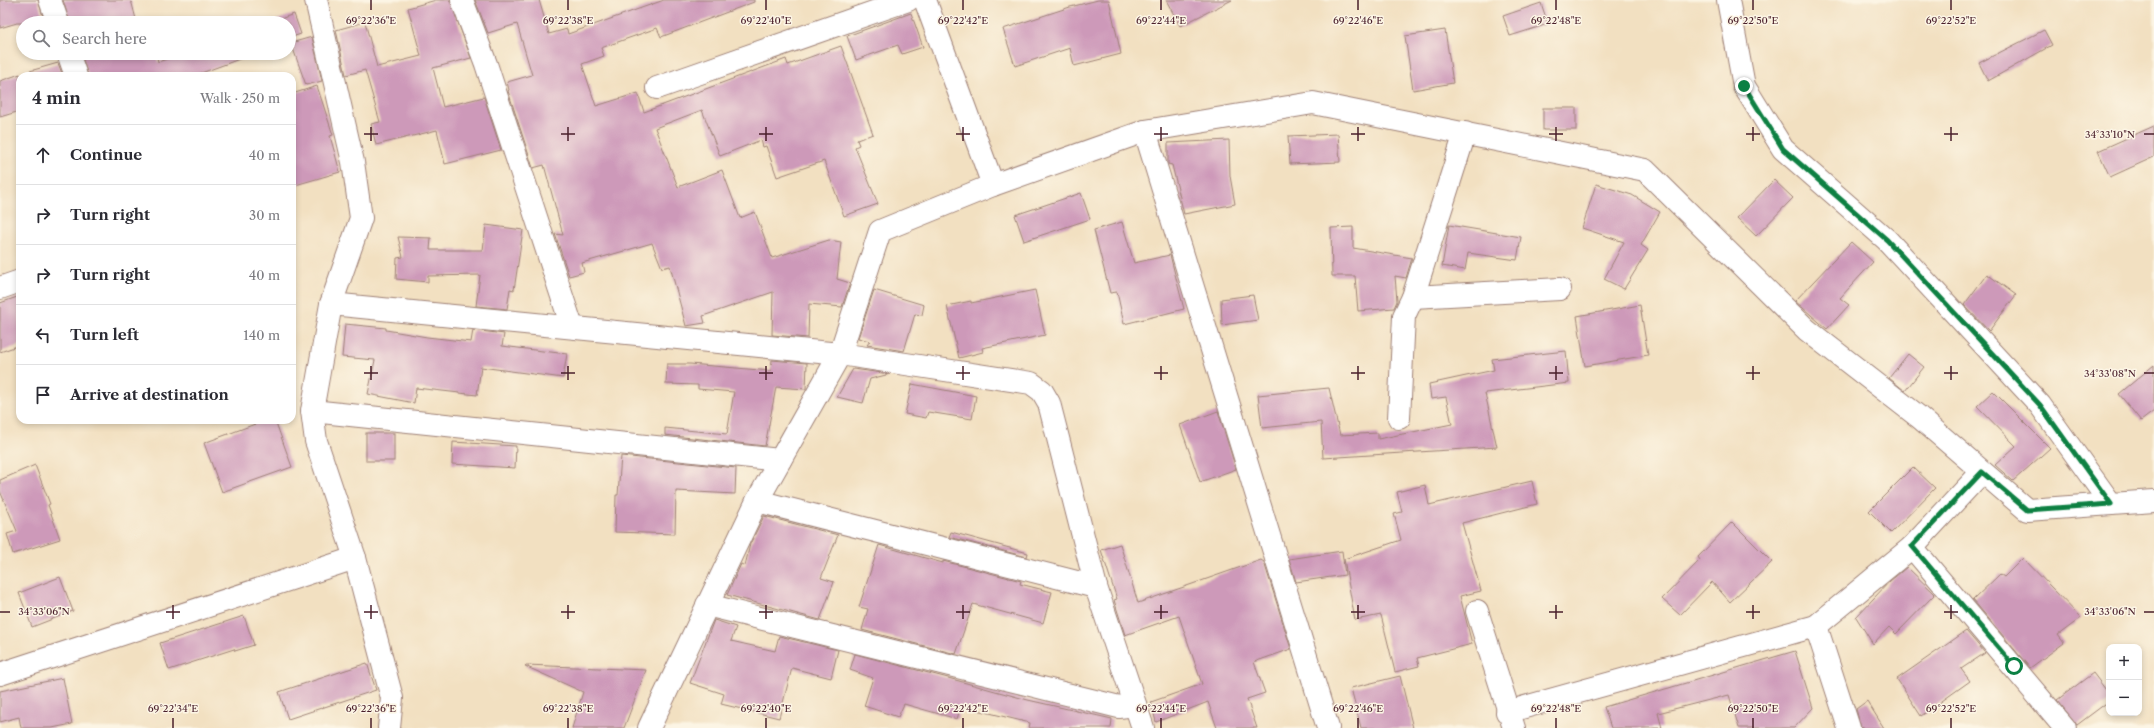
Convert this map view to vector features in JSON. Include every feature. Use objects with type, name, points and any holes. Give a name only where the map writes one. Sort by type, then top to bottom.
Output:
[{"type":"street","points":[[50,0],[56,16]]},
{"type":"street","points":[[316,0],[353,162],[361,218],[331,304],[312,411],[316,441],[355,558],[392,698],[389,728]]},
{"type":"street","points":[[462,0],[486,64],[572,327]]},
{"type":"street","points":[[657,88],[908,0]]},
{"type":"street","points":[[925,0],[993,185]]},
{"type":"street","points":[[1728,0],[1744,86],[1783,149],[1887,240],[1914,268],[2040,405],[2111,504]]},
{"type":"street","points":[[70,60],[75,72]]},
{"type":"street","points":[[649,728],[757,501],[840,354],[880,232],[993,185],[1145,131],[1313,103],[1645,170],[1807,330],[1919,417],[2027,510],[2154,501]]},
{"type":"street","points":[[1145,131],[1328,728]]},
{"type":"street","points":[[1399,418],[1404,316],[1413,297],[1465,133]]},
{"type":"street","points":[[0,288],[16,282]]},
{"type":"street","points":[[1413,297],[1560,289]]},
{"type":"street","points":[[331,304],[840,354],[1031,383],[1042,391],[1049,403],[1096,587],[1143,728]]},
{"type":"street","points":[[312,411],[780,460]]},
{"type":"street","points":[[1477,610],[1510,720],[1816,626],[1912,546],[1982,472]]},
{"type":"street","points":[[757,501],[1096,587]]},
{"type":"street","points":[[1912,546],[2065,728]]},
{"type":"street","points":[[0,674],[355,558]]},
{"type":"street","points":[[707,605],[1119,707],[1135,705]]},
{"type":"street","points":[[1816,626],[1849,728]]},
{"type":"building","points":[[0,0],[38,0],[43,16],[16,16],[16,23],[0,28]]},
{"type":"building","points":[[63,0],[131,0],[135,16],[68,16]]},
{"type":"building","points":[[436,0],[450,0],[471,58],[433,68],[443,107],[484,97],[501,150],[445,164],[437,130],[376,145],[371,124],[380,122],[365,70],[346,75],[336,30],[365,22],[377,67],[421,56],[408,8]]},
{"type":"building","points":[[475,0],[539,0],[549,34],[567,29],[568,34],[664,0],[754,0],[754,2],[661,37],[657,28],[601,48],[604,56],[582,64],[596,106],[638,93],[644,112],[786,59],[788,65],[841,46],[873,134],[857,140],[859,145],[855,147],[878,204],[844,216],[824,161],[777,177],[766,146],[763,147],[761,140],[720,156],[702,110],[655,128],[678,187],[722,170],[740,218],[755,212],[772,258],[829,240],[841,242],[837,279],[850,283],[842,307],[809,304],[808,338],[772,335],[773,292],[703,316],[705,323],[686,326],[670,266],[662,268],[652,243],[582,263],[584,272],[569,276],[555,234],[563,235],[544,165],[533,168],[508,91],[507,82],[532,75],[517,24],[488,33]]},
{"type":"building","points":[[1098,0],[1109,0],[1121,54],[1074,66],[1070,48],[1015,66],[1003,29],[1070,7]]},
{"type":"building","points":[[1166,0],[1232,0],[1180,26]]},
{"type":"building","points":[[1541,3],[1548,24],[1510,36],[1503,16]]},
{"type":"building","points":[[911,13],[923,47],[902,54],[898,45],[856,60],[847,36]]},
{"type":"building","points":[[296,20],[301,34],[296,36]]},
{"type":"building","points":[[1445,30],[1453,83],[1413,90],[1405,36]]},
{"type":"building","points":[[2044,30],[2052,45],[1988,81],[1979,63]]},
{"type":"building","points":[[312,37],[322,81],[306,85],[296,57],[296,42]]},
{"type":"building","points":[[83,60],[158,60],[158,62],[164,60],[237,60],[204,72],[87,72]]},
{"type":"building","points":[[58,63],[61,72],[30,72]]},
{"type":"building","points":[[16,75],[16,112],[0,117],[0,81]]},
{"type":"building","points":[[317,86],[333,135],[330,136],[340,172],[296,185],[296,93]]},
{"type":"building","points":[[1543,108],[1576,108],[1576,130],[1543,130]]},
{"type":"building","points":[[2154,126],[2154,157],[2110,177],[2098,151]]},
{"type":"building","points":[[1338,134],[1340,162],[1290,164],[1288,136]]},
{"type":"building","points":[[1229,140],[1230,176],[1235,204],[1184,214],[1172,165],[1168,164],[1168,143]]},
{"type":"building","points":[[1774,180],[1793,198],[1756,236],[1737,218]]},
{"type":"building","points":[[1596,184],[1632,195],[1660,212],[1641,245],[1648,250],[1624,289],[1604,279],[1624,242],[1582,228]]},
{"type":"building","points":[[1081,193],[1090,219],[1024,241],[1015,215]]},
{"type":"building","points":[[1122,222],[1134,263],[1170,255],[1184,309],[1124,324],[1117,292],[1110,293],[1094,230]]},
{"type":"building","points":[[486,225],[523,230],[514,290],[510,289],[507,309],[476,306],[480,275],[428,276],[428,282],[396,279],[397,258],[403,257],[398,237],[431,238],[430,250],[483,250]]},
{"type":"building","points":[[1449,225],[1521,237],[1517,260],[1468,253],[1465,270],[1442,266]]},
{"type":"building","points":[[1353,227],[1353,248],[1412,258],[1406,278],[1395,276],[1397,301],[1394,308],[1358,311],[1355,276],[1332,276],[1331,228]]},
{"type":"building","points":[[1851,242],[1873,262],[1840,298],[1849,305],[1827,329],[1795,301]]},
{"type":"building","points":[[1987,274],[2016,295],[1989,331],[1964,305]]},
{"type":"building","points":[[874,290],[924,305],[922,315],[915,314],[904,351],[867,345],[870,341],[858,338]]},
{"type":"building","points":[[1035,290],[1045,335],[982,348],[983,352],[959,358],[947,306],[971,301],[971,303]]},
{"type":"building","points":[[1253,295],[1258,320],[1222,325],[1221,299]]},
{"type":"building","points":[[16,297],[16,346],[0,352],[0,303]]},
{"type":"building","points":[[1640,305],[1648,355],[1585,366],[1577,316]]},
{"type":"building","points":[[345,324],[386,328],[386,330],[427,337],[471,342],[473,330],[504,334],[502,346],[567,354],[563,378],[481,367],[477,395],[416,388],[414,403],[368,394],[375,360],[342,357]]},
{"type":"building","points":[[1566,351],[1569,383],[1485,393],[1497,447],[1323,458],[1321,422],[1262,428],[1258,395],[1329,388],[1340,435],[1378,433],[1378,439],[1452,424],[1446,397],[1431,399],[1429,384],[1494,370],[1492,359]]},
{"type":"building","points":[[1908,354],[1924,367],[1905,391],[1889,378]]},
{"type":"building","points":[[772,360],[807,363],[806,389],[776,387],[765,446],[665,435],[665,428],[727,434],[734,392],[698,389],[698,385],[666,384],[667,364],[690,364],[771,371]]},
{"type":"building","points":[[2154,365],[2154,411],[2141,421],[2119,394]]},
{"type":"building","points":[[853,369],[890,374],[870,379],[863,403],[837,397]]},
{"type":"building","points":[[912,384],[976,396],[972,419],[928,412],[926,418],[905,414]]},
{"type":"building","points":[[1993,391],[2050,448],[2013,481],[1995,465],[2016,446],[1977,406]]},
{"type":"building","points":[[1218,411],[1236,469],[1200,482],[1180,425]]},
{"type":"building","points":[[255,424],[276,424],[292,467],[222,492],[204,443]]},
{"type":"building","points":[[366,433],[394,433],[394,461],[366,461]]},
{"type":"building","points":[[453,442],[516,446],[515,468],[452,464]]},
{"type":"building","points":[[621,456],[736,468],[735,494],[676,491],[675,534],[615,532],[616,495],[618,495]]},
{"type":"building","points":[[35,465],[50,504],[48,505],[60,539],[13,554],[7,534],[17,531],[0,491],[0,480]]},
{"type":"building","points":[[1913,467],[1935,488],[1891,533],[1869,511]]},
{"type":"building","points":[[1532,481],[1537,504],[1462,523],[1481,591],[1460,596],[1472,644],[1417,658],[1419,666],[1395,672],[1381,615],[1355,620],[1344,559],[1401,540],[1394,514],[1402,512],[1397,492],[1425,485],[1429,505]]},
{"type":"building","points":[[764,516],[838,535],[821,578],[834,582],[820,620],[727,595],[741,564],[745,566],[750,544]]},
{"type":"building","points":[[1732,522],[1772,562],[1730,602],[1712,582],[1680,615],[1662,599],[1700,560],[1698,557]]},
{"type":"building","points":[[951,532],[1028,553],[1027,557],[949,537]]},
{"type":"building","points":[[1120,544],[1138,603],[1261,560],[1264,562],[1291,649],[1254,662],[1265,693],[1247,699],[1257,728],[1217,728],[1208,702],[1156,722],[1151,702],[1202,684],[1179,616],[1125,635],[1114,600],[1117,599],[1101,550]]},
{"type":"building","points":[[879,545],[943,563],[943,561],[1021,581],[1020,584],[1052,592],[1043,623],[973,604],[956,654],[862,630],[868,609],[859,607]]},
{"type":"building","points":[[1342,551],[1345,575],[1296,582],[1289,559]]},
{"type":"building","points":[[2023,558],[2081,618],[2058,635],[2064,643],[2030,668],[1973,600],[2000,574],[2004,577]]},
{"type":"building","points":[[1907,567],[1935,594],[1896,634],[1889,627],[1873,644],[1856,617],[1890,581]]},
{"type":"building","points":[[60,577],[73,611],[32,627],[19,593]]},
{"type":"building","points":[[244,616],[254,645],[235,651],[234,649],[169,670],[160,643]]},
{"type":"building","points":[[714,620],[736,627],[731,641],[775,651],[779,636],[838,650],[831,678],[792,668],[779,718],[721,704],[724,694],[690,683]]},
{"type":"building","points":[[1966,631],[1985,653],[1961,669],[1970,681],[1921,716],[1897,679]]},
{"type":"building","points":[[1795,651],[1813,708],[1794,728],[1739,728],[1729,695],[1658,713],[1662,728],[1611,728],[1604,707]]},
{"type":"building","points":[[855,654],[1028,700],[1112,719],[1111,728],[1029,728],[1030,723],[961,706],[957,719],[904,704],[898,717],[864,706],[873,678],[850,670]]},
{"type":"building","points":[[367,663],[376,690],[288,719],[279,692]]},
{"type":"building","points":[[525,666],[646,670],[624,728],[572,728],[583,692]]},
{"type":"building","points":[[2093,673],[2106,690],[2106,703],[2077,725],[2057,700]]},
{"type":"building","points":[[1400,676],[1413,728],[1361,728],[1351,688]]},
{"type":"building","points":[[63,678],[72,724],[52,728],[21,728],[19,717],[0,722],[0,691]]},
{"type":"building","points":[[1867,701],[1884,728],[1861,728],[1856,709]]},
{"type":"route","points":[[1744,86],[1783,149],[1887,240],[2040,405],[2111,504],[2027,510],[1982,472],[1912,546],[2014,666]]}]
